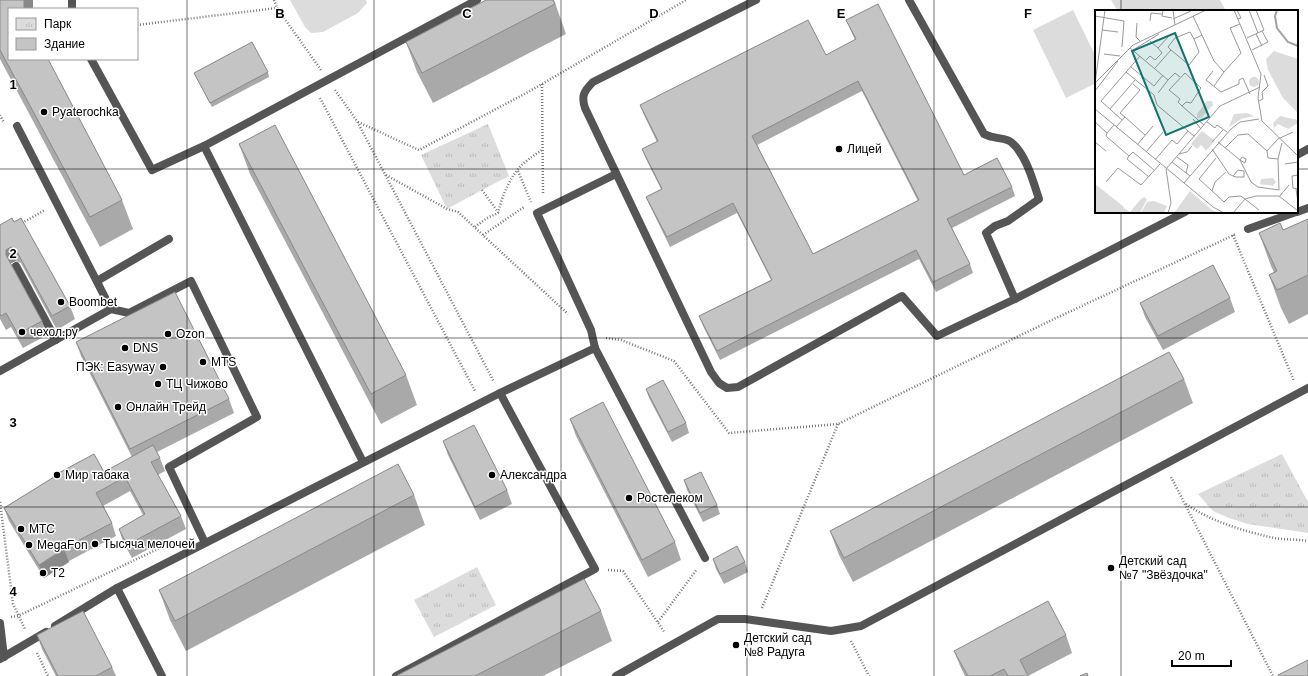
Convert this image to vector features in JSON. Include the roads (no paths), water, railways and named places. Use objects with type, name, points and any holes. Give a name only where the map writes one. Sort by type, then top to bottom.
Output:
[{"type":"lane","points":[[92,60],[152,170],[204,146],[477,0]]},
{"type":"lane","points":[[756,0],[593,82],[587,88],[583,100],[585,108],[616,174],[711,372],[719,383],[727,388],[738,387],[902,296],[937,336],[1015,299],[1183,213]]},
{"type":"lane","points":[[909,0],[984,134],[994,138],[1001,138],[1011,141],[1029,168],[1039,199],[1008,221],[995,226],[986,233],[1015,299]]},
{"type":"lane","points":[[17,126],[111,309]]},
{"type":"lane","points":[[204,146],[363,462]]},
{"type":"lane","points":[[1298,154],[1308,149]]},
{"type":"lane","points":[[616,174],[537,213],[591,330],[595,348],[705,558]]},
{"type":"lane","points":[[1298,211],[1308,208]]},
{"type":"lane","points":[[1248,229],[1293,213]]},
{"type":"lane","points":[[96,281],[169,238]]},
{"type":"lane","points":[[16,266],[56,340]]},
{"type":"lane","points":[[0,371],[111,309],[129,313],[191,281],[257,417],[169,467],[205,543]]},
{"type":"lane","points":[[0,623],[2,658],[117,588],[500,393],[595,348]]},
{"type":"lane","points":[[616,676],[718,619],[757,620],[831,631],[861,626],[1308,388]]},
{"type":"lane","points":[[396,676],[595,569],[500,393]]},
{"type":"lane","points":[[117,588],[162,676]]},
{"type":"place","name":"Pyaterochka","points":[[44,112]]},
{"type":"place","name":"Лицей","points":[[839,149]]},
{"type":"place","name":"Boombet","points":[[61,302]]},
{"type":"place","name":"чехол.ру","points":[[22,332]]},
{"type":"place","name":"Ozon","points":[[168,334]]},
{"type":"place","name":"DNS","points":[[125,348]]},
{"type":"place","name":"MTS","points":[[203,362]]},
{"type":"place","name":"ПЭК: Easyway","points":[[163,367]]},
{"type":"place","name":"ТЦ Чижово","points":[[158,384]]},
{"type":"place","name":"Онлайн Трейд","points":[[118,407]]},
{"type":"place","name":"Мир табака","points":[[57,475]]},
{"type":"place","name":"Александра","points":[[492,475]]},
{"type":"place","name":"Ростелеком","points":[[629,498]]},
{"type":"place","name":"МТС","points":[[21,529]]},
{"type":"place","name":"Тысяча мелочей","points":[[95,544]]},
{"type":"place","name":"MegaFon","points":[[29,545]]},
{"type":"place","name":"Детский сад №7 \"Звёздочка\"","points":[[1111,568]]},
{"type":"place","name":"T2","points":[[43,573]]},
{"type":"place","name":"Детский сад №8 Радуга","points":[[736,645]]}]
